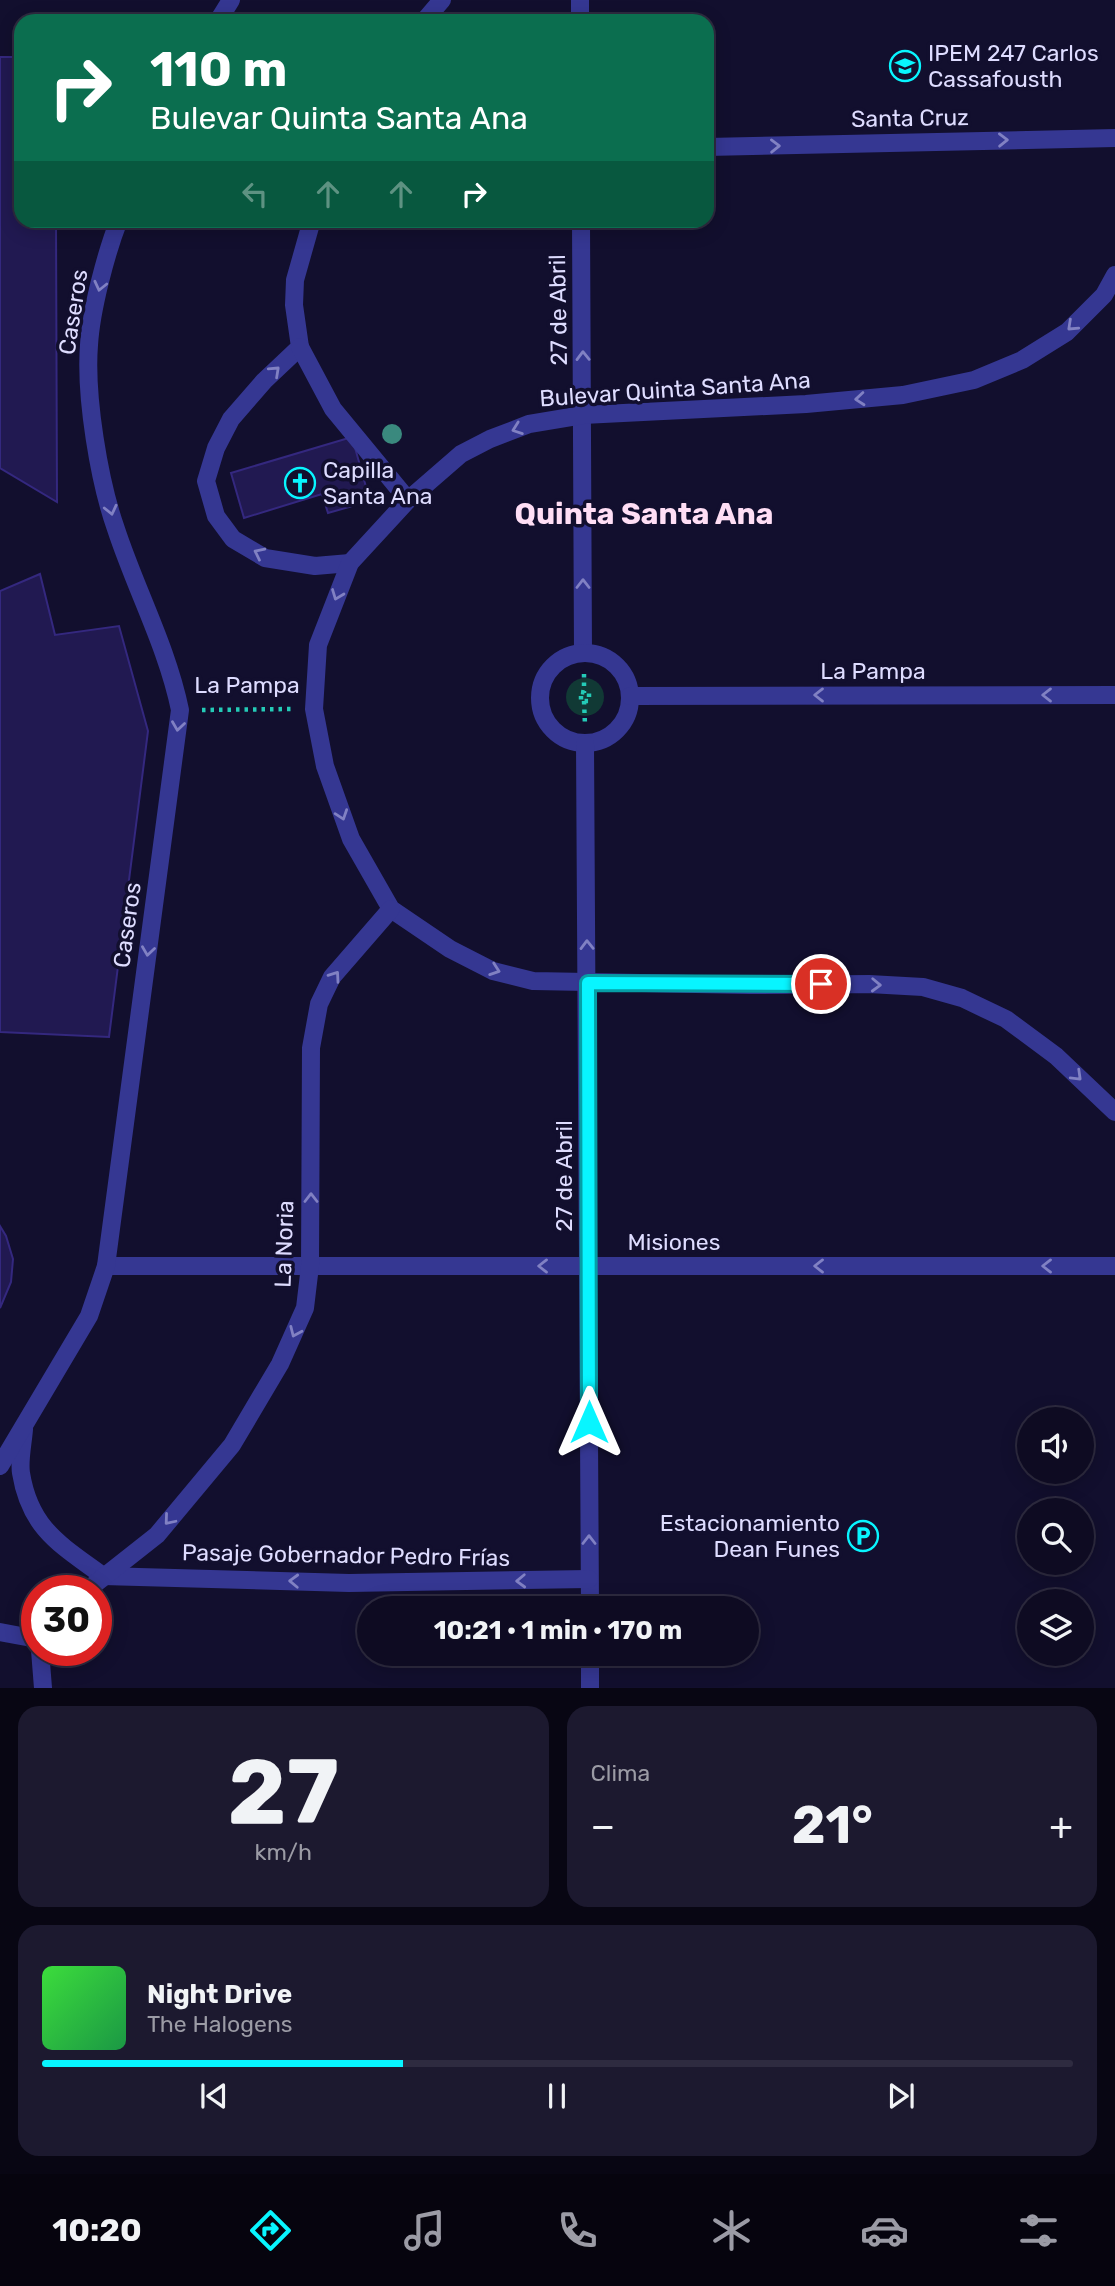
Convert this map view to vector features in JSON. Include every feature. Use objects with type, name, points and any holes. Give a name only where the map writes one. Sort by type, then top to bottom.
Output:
[{"type":"street","points":[[430,14],[442,0]]},
{"type":"street","name":"Santa Cruz","points":[[714,147],[1115,138]]},
{"type":"street","name":"Caseros","points":[[102,1575],[56,1541],[34,1516],[21,1471],[25,1422],[89,1316],[106,1266],[180,710],[173,676],[115,527],[97,447],[89,372],[89,343],[115,228]]},
{"type":"street","points":[[310,228],[295,280],[294,305],[300,347],[333,409],[408,500]]},
{"type":"street","name":"27 de Abril","points":[[581,228],[583,652]]},
{"type":"street","name":"Bulevar Quinta Santa Ana","points":[[1115,275],[1104,295],[1067,332],[1022,360],[974,380],[903,395],[862,399],[583,415],[529,424],[461,454],[408,500],[350,563],[318,645],[314,709],[325,766],[351,839],[391,909],[450,949],[493,971],[533,981],[869,984],[923,987],[962,998],[1006,1019],[1056,1056],[1115,1112]]},
{"type":"street","points":[[300,347],[264,381],[231,419],[216,448],[206,481],[216,516],[233,539],[265,558],[315,566],[350,563]]},
{"type":"street","points":[[583,652],[596,653],[609,659],[620,669],[628,682],[630,696],[629,710],[613,734],[601,741],[585,744],[564,738],[546,723],[540,708],[539,692],[544,677],[553,664],[566,656],[583,652]]},
{"type":"street","name":"La Pampa","points":[[630,696],[1115,695]]},
{"type":"street","name":"27 de Abril","points":[[585,744],[590,1596]]},
{"type":"street","name":"La Noria","points":[[104,1575],[157,1535],[232,1445],[280,1364],[305,1308],[310,1266],[312,1048],[319,1004],[332,977],[391,909]]},
{"type":"street","name":"Misiones","points":[[106,1266],[1115,1266]]},
{"type":"street","points":[[0,1466],[25,1422]]},
{"type":"street","name":"Pasaje Gobernador Pedro Frías","points":[[112,1576],[349,1583],[589,1579]]},
{"type":"street","points":[[0,1632],[21,1636]]},
{"type":"street","points":[[41,1666],[43,1688]]},
{"type":"street","points":[[590,1666],[590,1688]]},
{"type":"path","name":"La Pampa","points":[[180,710],[314,709]]},
{"type":"green space","points":[[585,678],[599,683],[604,697],[599,711],[585,716],[571,711],[566,697],[571,683]]},
{"type":"building","points":[[0,57],[14,57],[14,228],[56,228],[57,502],[0,468]]},
{"type":"building","name":"Capilla Santa Ana","points":[[352,437],[370,501],[328,513],[322,494],[244,518],[231,473]]},
{"type":"building","points":[[40,574],[55,635],[119,626],[148,731],[109,1037],[0,1032],[0,591]]},
{"type":"building","points":[[0,1226],[13,1259],[11,1282],[0,1308]]},
{"type":"place","name":"IPEM 247 Carlos Cassafousth","points":[[905,66]]},
{"type":"place","name":"Capilla Santa Ana","points":[[300,483]]},
{"type":"place","name":"Estacionamiento Dean Funes","points":[[863,1536]]},
{"type":"district","name":"Quinta Santa Ana","points":[[644,514]]},
{"type":"route","points":[[589,1422],[588,983],[821,984]]}]
